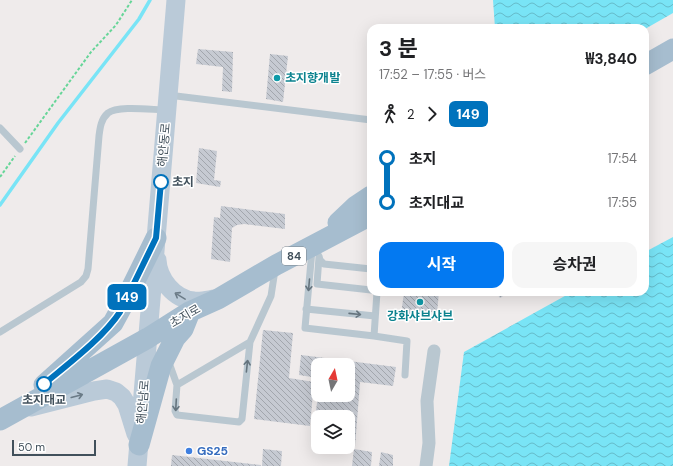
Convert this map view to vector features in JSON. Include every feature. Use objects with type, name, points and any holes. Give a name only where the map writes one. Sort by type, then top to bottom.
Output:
[{"type":"main road","name":"해안동로","points":[[148,338],[176,0]]},
{"type":"main road","points":[[649,62],[673,49]]},
{"type":"main road","points":[[316,252],[356,206],[367,199]]},
{"type":"main road","name":"초지로","points":[[6,416],[148,338],[189,312],[218,298],[276,265],[316,252],[367,218]]},
{"type":"main road","points":[[316,252],[367,233]]},
{"type":"main road","points":[[156,238],[157,262],[167,286],[189,300],[196,302],[218,298]]},
{"type":"main road","points":[[6,416],[66,366],[113,323],[156,238]]},
{"type":"main road","points":[[139,445],[161,366],[175,338],[183,329],[189,312]]},
{"type":"main road","name":"해안남로","points":[[137,466],[148,338]]},
{"type":"main road","points":[[6,416],[106,389],[116,392],[122,397],[127,405],[139,445]]},
{"type":"street","points":[[426,466],[429,444],[427,401],[434,351]]},
{"type":"lane","points":[[0,332],[81,282],[86,276],[88,269],[100,125],[108,113],[116,110],[167,103],[367,120]]},
{"type":"lane","points":[[0,128],[20,149]]},
{"type":"lane","points":[[316,252],[324,264],[367,269]]},
{"type":"lane","points":[[316,252],[317,284],[367,290]]},
{"type":"lane","points":[[316,252],[304,328],[407,341],[404,375]]},
{"type":"lane","points":[[166,354],[177,385],[177,414],[239,422],[242,419],[250,342],[271,296],[276,265]]},
{"type":"lane","points":[[374,336],[377,296]]},
{"type":"lane","points":[[306,309],[375,316]]},
{"type":"lane","points":[[177,385],[250,342]]},
{"type":"path","points":[[0,177],[91,52],[116,25],[132,0]]},
{"type":"water","points":[[493,0],[673,0],[673,13],[649,27],[649,24],[495,24]]},
{"type":"water","points":[[673,237],[673,466],[449,466],[464,352],[565,296],[649,296],[649,250]]},
{"type":"building","points":[[198,49],[233,52],[232,92],[222,91],[223,67],[196,64]]},
{"type":"building","name":"초지향개발","points":[[270,54],[288,56],[283,102],[266,99]]},
{"type":"building","points":[[199,148],[217,151],[214,180],[221,181],[220,187],[196,183]]},
{"type":"building","points":[[221,206],[285,214],[285,229],[244,224],[237,225],[232,228],[230,262],[211,259],[214,217],[220,218]]},
{"type":"building","name":"강화샤브샤브","points":[[403,296],[439,296],[437,313],[424,311],[424,319],[401,315]]},
{"type":"building","points":[[263,330],[293,333],[289,378],[311,382],[312,402],[310,426],[254,419]]},
{"type":"building","points":[[301,355],[325,358],[311,358],[311,377],[299,375]]},
{"type":"building","points":[[355,362],[396,367],[393,386],[360,382],[355,447],[355,410],[316,410],[317,402],[355,402]]},
{"type":"building","points":[[263,449],[282,451],[281,466],[262,466]]},
{"type":"building","points":[[355,449],[372,452],[371,466],[352,466]]},
{"type":"building","points":[[381,452],[393,455],[393,466],[379,466]]},
{"type":"building","points":[[172,455],[261,465],[261,466],[171,466]]},
{"type":"waterway","points":[[0,205],[58,123],[139,19],[150,0]]},
{"type":"bus line","name":"149","points":[[44,384],[113,323],[120,312],[156,238],[161,182]]},
{"type":"place","name":"초지향개발","points":[[277,78]]},
{"type":"place","name":"초지","points":[[161,182]]},
{"type":"place","name":"강화샤브샤브","points":[[420,302]]},
{"type":"place","name":"초지대교","points":[[44,384]]},
{"type":"place","name":"GS25","points":[[189,451]]}]
